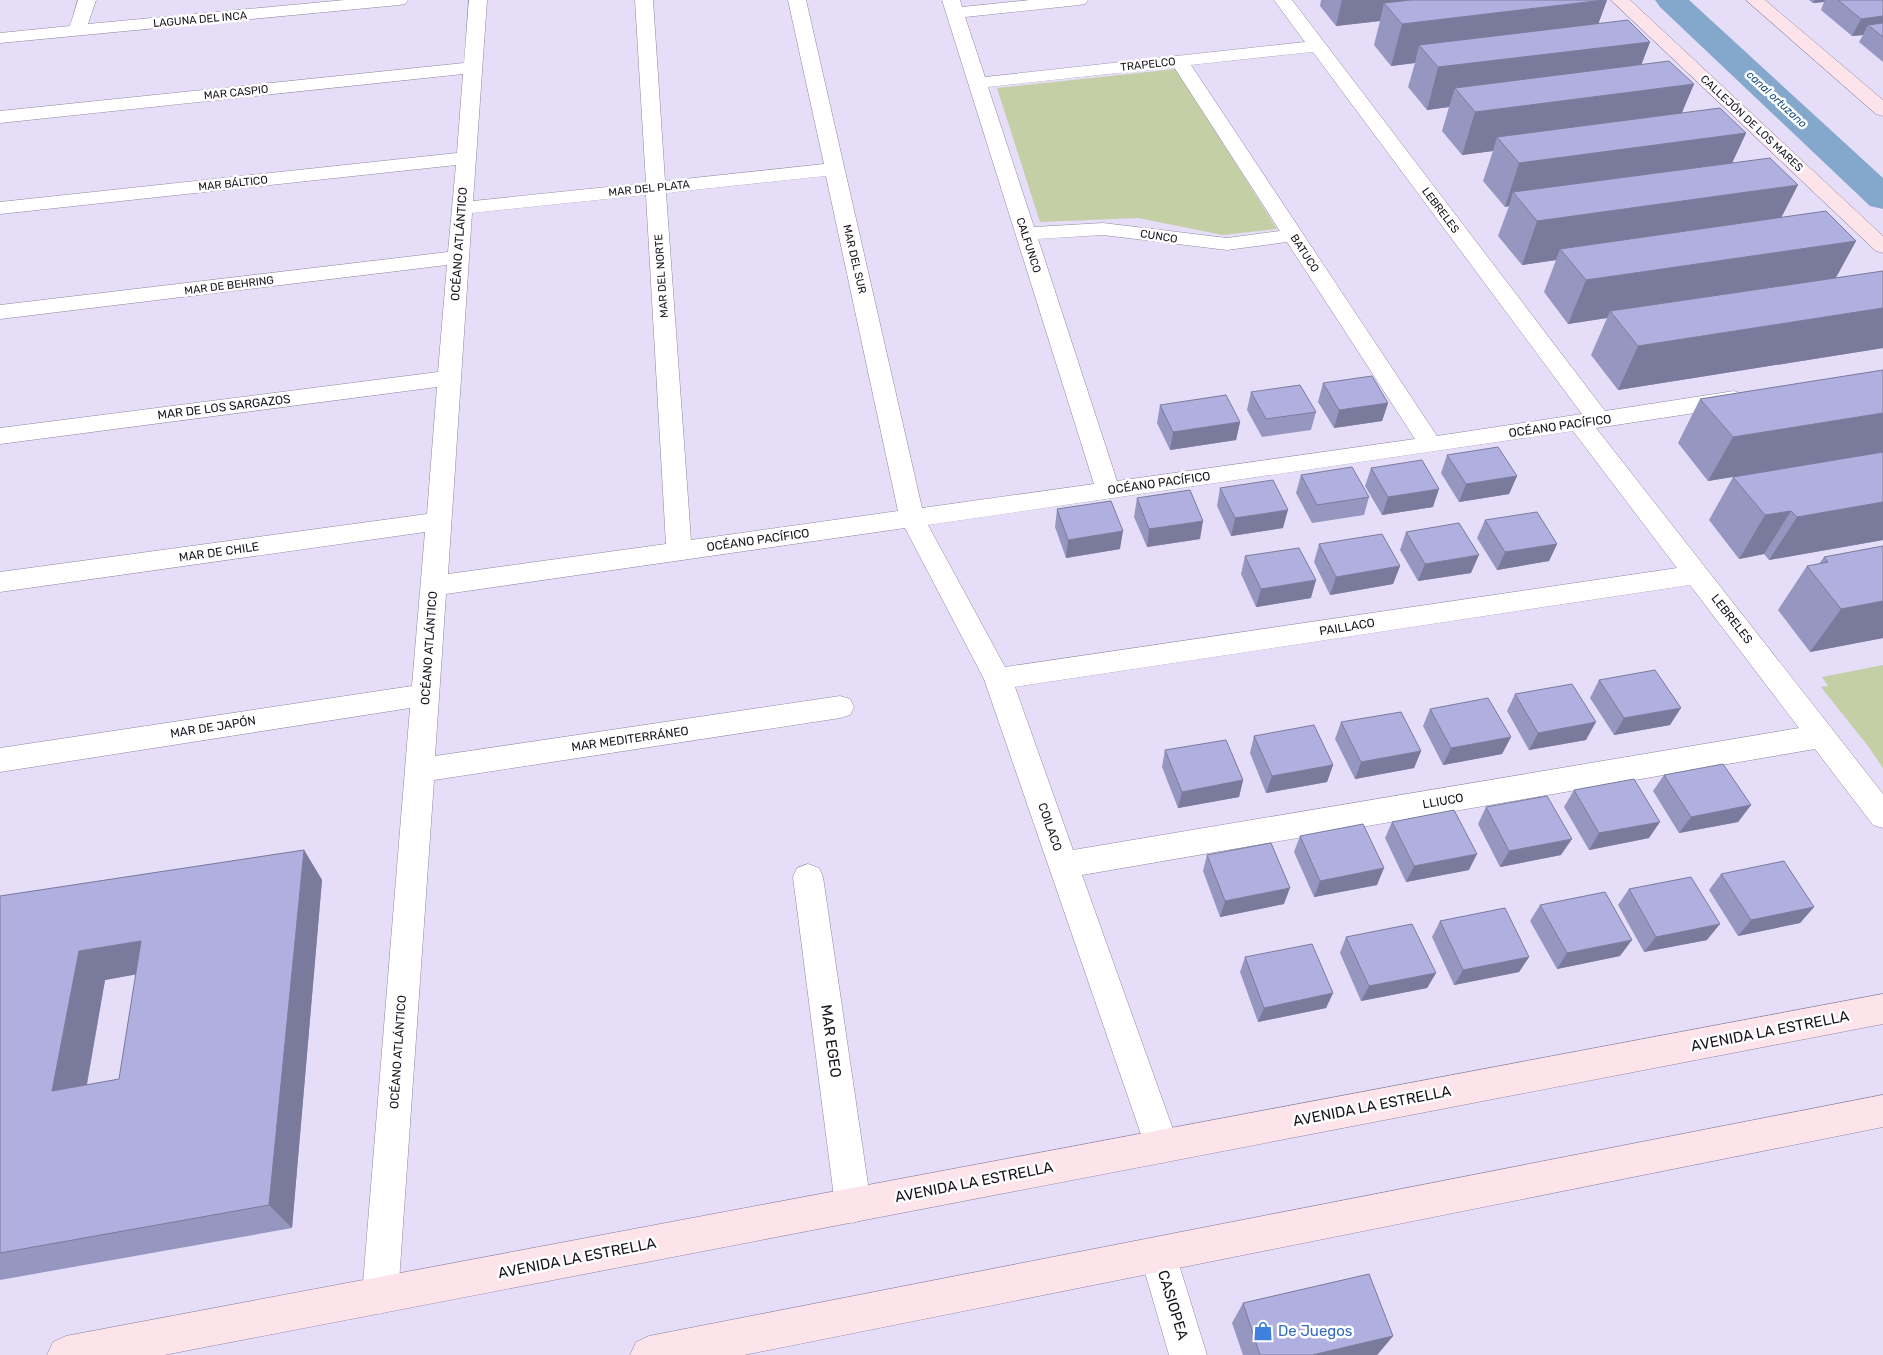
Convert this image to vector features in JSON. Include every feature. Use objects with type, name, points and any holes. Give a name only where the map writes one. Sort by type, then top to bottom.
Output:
[{"type":"main road","name":"CALLEJÓN DE LOS MARES","points":[[1620,0],[1883,247]]},
{"type":"main road","points":[[1755,0],[1883,110]]},
{"type":"main road","name":"AVENIDA LA ESTRELLA","points":[[66,1355],[131,1349],[380,1296],[1883,1009]]},
{"type":"main road","points":[[649,1355],[1883,1111]]},
{"type":"street","points":[[77,30],[87,0]]},
{"type":"street","name":"LAGUNA DEL INCA","points":[[0,38],[77,30],[242,7],[400,0]]},
{"type":"street","name":"OCÉANO ATLÁNTICO","points":[[380,1296],[478,0]]},
{"type":"street","name":"MAR DEL NORTE","points":[[644,0],[679,551]]},
{"type":"street","name":"MAR DEL SUR","points":[[797,0],[912,518]]},
{"type":"street","points":[[953,6],[1079,0]]},
{"type":"street","name":"LEBRELES","points":[[1283,0],[1589,421],[1697,574],[1883,816]]},
{"type":"street","name":"CALFUNCO","points":[[953,6],[1108,490]]},
{"type":"street","name":"TRAPELCO","points":[[977,83],[1318,46]]},
{"type":"street","name":"BATUCO","points":[[1179,61],[1431,445]]},
{"type":"street","name":"MAR CASPIO","points":[[0,117],[473,68]]},
{"type":"street","name":"MAR BÁLTICO","points":[[0,208],[466,158]]},
{"type":"street","name":"MAR DEL PLATA","points":[[462,208],[835,169]]},
{"type":"street","name":"CUNCO","points":[[1025,234],[1103,229],[1226,244],[1293,235]]},
{"type":"street","name":"MAR DE BEHRING","points":[[0,312],[459,257]]},
{"type":"street","name":"MAR DE LOS SARGAZOS","points":[[0,436],[449,378]]},
{"type":"street","name":"OCÉANO PACÍFICO","points":[[434,586],[1431,445],[1756,396]]},
{"type":"street","name":"COILACO","points":[[912,518],[998,679],[1162,1146]]},
{"type":"street","name":"MAR DE CHILE","points":[[0,582],[439,521]]},
{"type":"street","name":"PAILLACO","points":[[998,679],[1697,574]]},
{"type":"street","name":"MAR DE JAPÓN","points":[[0,760],[426,695]]},
{"type":"street","name":"MAR MEDITERRÁNEO","points":[[419,770],[840,707]]},
{"type":"street","name":"LLIUCO","points":[[1063,865],[1822,736]]},
{"type":"street","name":"MAR EGEO","points":[[808,877],[853,1205]]},
{"type":"street","name":"CASIOPEA","points":[[1158,1255],[1188,1355]]},
{"type":"green space","points":[[1176,69],[1277,229],[1223,235],[1138,218],[1040,222],[997,88]]},
{"type":"green space","points":[[1883,665],[1883,768],[1821,687],[1828,686],[1822,677]]},
{"type":"building","points":[[1411,0],[1604,0],[1402,24],[1384,3]]},
{"type":"building","points":[[1838,0],[1883,0],[1883,16],[1861,19]]},
{"type":"building","points":[[1628,20],[1650,42],[1438,67],[1419,45]]},
{"type":"building","points":[[1883,23],[1883,37],[1868,25]]},
{"type":"building","points":[[1669,61],[1694,84],[1475,112],[1455,88]]},
{"type":"building","points":[[1720,108],[1746,133],[1519,163],[1497,137]]},
{"type":"building","points":[[1770,158],[1798,185],[1537,221],[1513,192]]},
{"type":"building","points":[[1826,211],[1856,241],[1586,280],[1560,249]]},
{"type":"building","points":[[1883,271],[1883,308],[1638,346],[1610,311]]},
{"type":"building","points":[[1883,370],[1883,413],[1733,437],[1700,399]]},
{"type":"building","points":[[1372,376],[1388,403],[1339,410],[1323,383]]},
{"type":"building","points":[[1300,385],[1316,412],[1266,419],[1251,392]]},
{"type":"building","points":[[1226,395],[1240,422],[1173,432],[1160,405]]},
{"type":"building","points":[[1498,447],[1517,476],[1466,484],[1447,455]]},
{"type":"building","points":[[1883,452],[1883,502],[1797,517],[1791,511],[1765,515],[1733,477]]},
{"type":"building","points":[[1422,460],[1439,489],[1388,497],[1371,468]]},
{"type":"building","points":[[1352,467],[1369,497],[1317,505],[1301,475]]},
{"type":"building","points":[[1273,480],[1288,510],[1235,518],[1220,488]]},
{"type":"building","points":[[1190,490],[1203,521],[1149,529],[1137,498]]},
{"type":"building","points":[[1111,501],[1123,531],[1068,540],[1057,509]]},
{"type":"building","points":[[1537,512],[1557,544],[1505,552],[1485,520]]},
{"type":"building","points":[[1459,523],[1479,555],[1425,564],[1406,532]]},
{"type":"building","points":[[1382,534],[1400,566],[1336,577],[1319,544]]},
{"type":"building","points":[[1883,546],[1883,601],[1841,609],[1807,566],[1828,562],[1824,557]]},
{"type":"building","points":[[1299,548],[1316,580],[1261,589],[1245,556]]},
{"type":"building","points":[[1655,670],[1681,708],[1624,718],[1599,680]]},
{"type":"building","points":[[1572,684],[1596,722],[1538,733],[1515,694]]},
{"type":"building","points":[[1488,698],[1511,737],[1451,748],[1430,709]]},
{"type":"building","points":[[1401,712],[1421,751],[1361,762],[1341,722]]},
{"type":"building","points":[[1314,725],[1333,765],[1272,776],[1254,736]]},
{"type":"building","points":[[1226,740],[1243,780],[1182,792],[1165,750]]},
{"type":"building","points":[[1723,764],[1751,805],[1691,817],[1664,775]]},
{"type":"building","points":[[1634,779],[1660,822],[1599,833],[1574,790]]},
{"type":"building","points":[[1547,796],[1572,839],[1509,851],[1486,807]]},
{"type":"building","points":[[1454,810],[1477,854],[1414,866],[1392,822]]},
{"type":"building","points":[[1363,824],[1384,868],[1320,881],[1300,836]]},
{"type":"building","points":[[1271,843],[1290,888],[1225,901],[1207,855]]},
{"type":"building","points":[[304,850],[269,1205],[0,1253],[0,896]],"holes":[[[141,941],[119,1079],[52,1091],[79,951]]]},
{"type":"building","points":[[1784,861],[1814,907],[1751,920],[1721,874]]},
{"type":"building","points":[[1691,877],[1720,924],[1656,937],[1629,889]]},
{"type":"building","points":[[1605,892],[1632,940],[1567,953],[1540,905]]},
{"type":"building","points":[[1505,908],[1529,957],[1463,970],[1440,921]]},
{"type":"building","points":[[1412,924],[1436,973],[1369,986],[1346,937]]},
{"type":"building","points":[[1312,944],[1333,993],[1264,1008],[1245,957]]},
{"type":"building","points":[[1369,1274],[1393,1336],[1312,1355],[1260,1355],[1243,1303]]},
{"type":"waterway","name":"canal ortuzano","points":[[1671,0],[1883,198]]},
{"type":"place","name":"De Juegos","points":[[1263,1331]]}]
